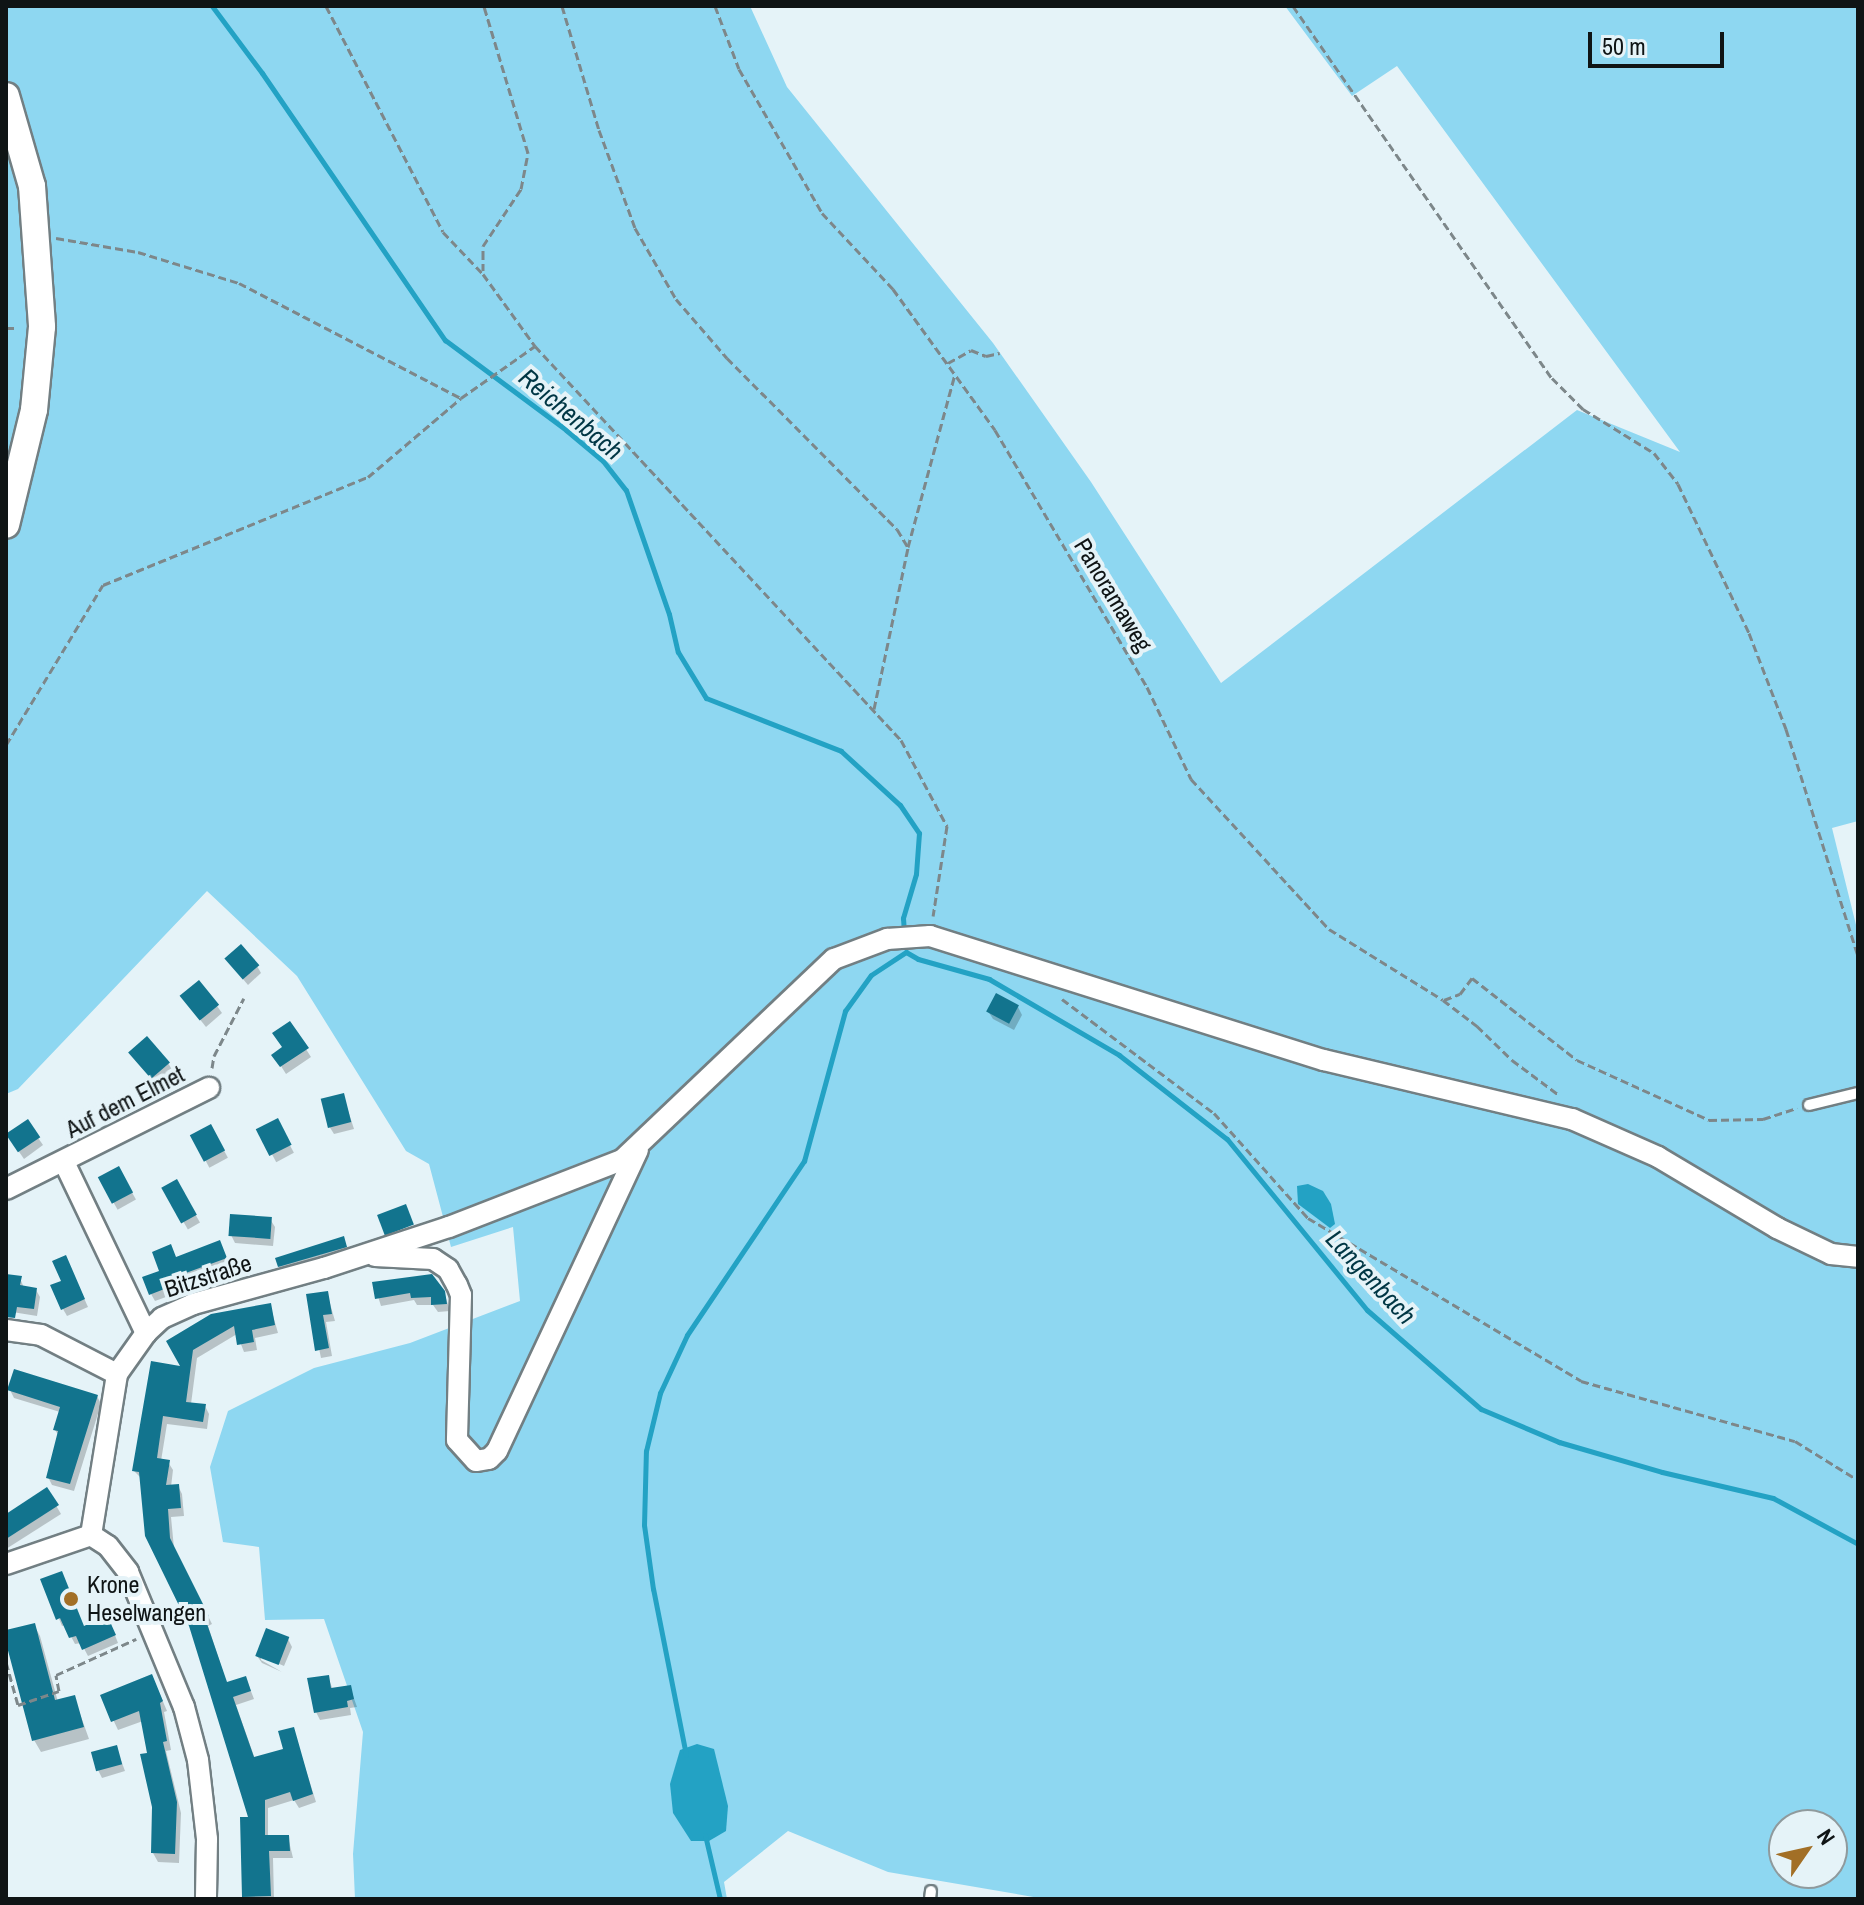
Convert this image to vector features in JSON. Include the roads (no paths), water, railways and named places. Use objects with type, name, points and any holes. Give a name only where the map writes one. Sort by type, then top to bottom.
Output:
[{"type":"street","points":[[6,96],[32,186],[42,327],[34,410],[6,525]]},
{"type":"street","points":[[363,1255],[433,1259],[448,1269],[461,1295],[457,1440],[476,1461],[489,1459],[497,1451],[642,1141],[834,959],[887,939],[928,935],[1324,1060],[1572,1119],[1658,1157],[1777,1228],[1831,1254],[1858,1257]]},
{"type":"street","name":"Auf dem Elmet","points":[[6,1189],[209,1088]]},
{"type":"street","name":"Bitzstraße","points":[[91,1535],[117,1374],[146,1333],[162,1318],[193,1304],[449,1227],[622,1160],[642,1141]]},
{"type":"street","name":"Auf dem Elmet","points":[[64,1162],[146,1333]]},
{"type":"street","points":[[6,1330],[41,1335],[117,1374]]},
{"type":"street","points":[[6,1564],[91,1535],[108,1546],[128,1572],[184,1707],[198,1760],[207,1839],[206,1899]]},
{"type":"lane","points":[[1809,1105],[1858,1093]]},
{"type":"waterway","name":"Reichenbach","points":[[212,6],[262,73],[445,340],[566,430],[603,461],[626,490],[669,614],[678,652],[706,698],[841,751],[900,805],[919,833],[916,874],[903,918],[904,931]]},
{"type":"waterway","name":"Langenbach","points":[[906,952],[918,959],[989,979],[1119,1055],[1227,1139],[1367,1310],[1481,1409],[1559,1442],[1662,1472],[1773,1498],[1858,1544]]},
{"type":"waterway","points":[[686,1755],[653,1589],[644,1525],[646,1451],[660,1393],[687,1335],[804,1161],[845,1011],[871,975],[906,952]]},
{"type":"waterway","points":[[705,1835],[720,1899]]},
{"type":"place","name":"Krone Heselwangen","points":[[71,1599]]}]
